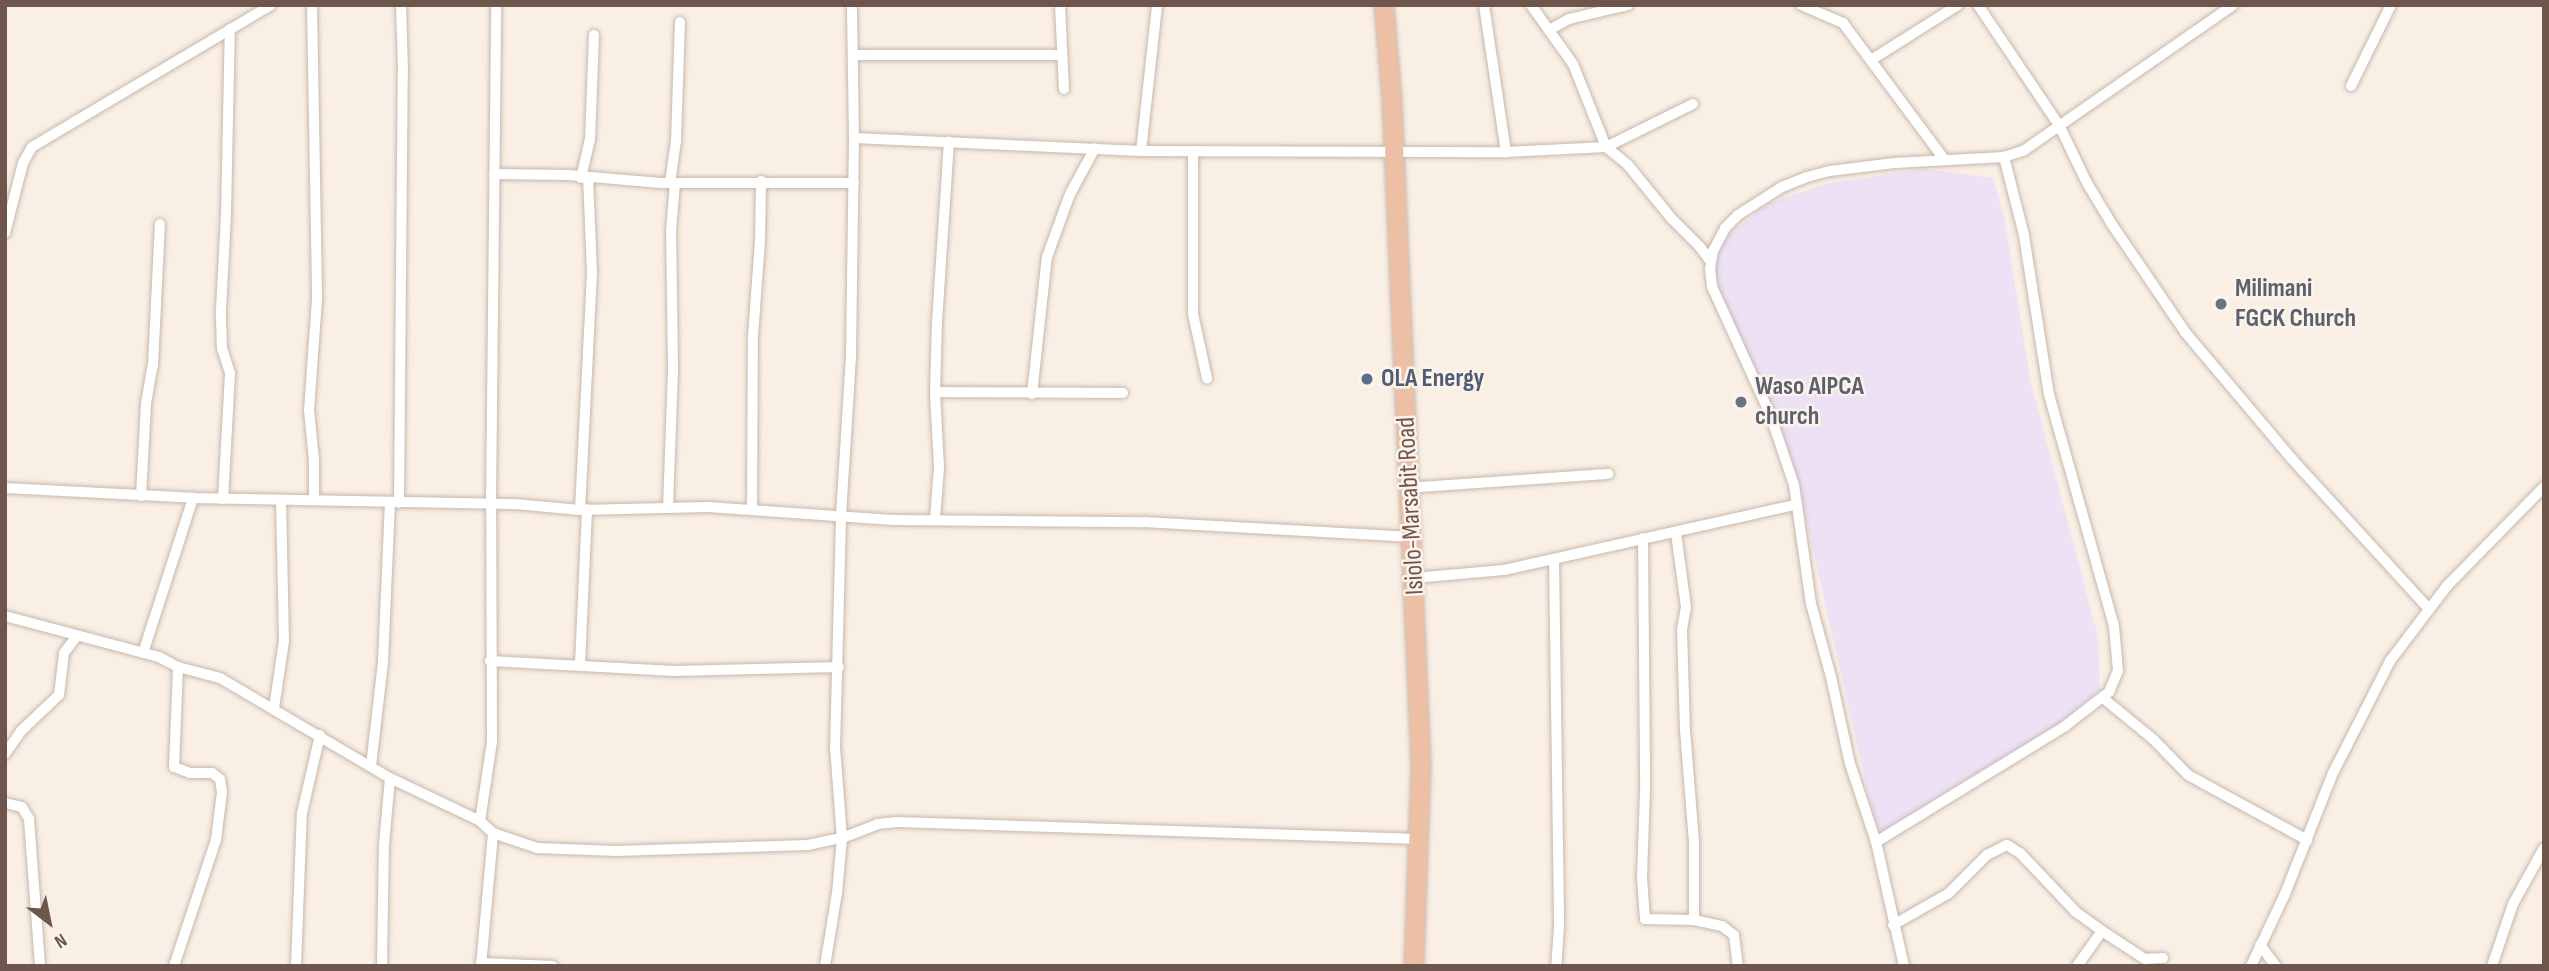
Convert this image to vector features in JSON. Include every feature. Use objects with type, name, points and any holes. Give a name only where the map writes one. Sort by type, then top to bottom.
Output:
[{"type":"highway","name":"Isiolo-Marsabit Road","points":[[1384,5],[1394,153],[1407,488],[1415,578],[1422,801],[1414,966]]},
{"type":"street","points":[[5,233],[23,163],[32,147],[271,5]]},
{"type":"street","points":[[312,5],[317,299],[309,410],[314,460],[314,500]]},
{"type":"street","points":[[371,766],[383,663],[394,503],[403,72],[401,5]]},
{"type":"street","points":[[480,821],[492,742],[490,661],[496,5]]},
{"type":"street","points":[[825,966],[837,893],[842,838],[835,748],[841,515],[851,354],[854,183],[852,5]]},
{"type":"street","points":[[1060,5],[1060,55],[1064,89]]},
{"type":"street","points":[[1141,151],[1157,5]]},
{"type":"street","points":[[1484,5],[1506,152]]},
{"type":"street","points":[[1531,5],[1573,64],[1606,146],[1628,165],[1710,261]]},
{"type":"street","points":[[1549,30],[1569,19],[1628,5]]},
{"type":"street","points":[[1871,60],[1958,5]]},
{"type":"street","points":[[1978,5],[2059,125],[2087,183],[2111,223],[2185,332],[2292,459],[2428,608]]},
{"type":"street","points":[[1904,966],[1876,842],[1839,720],[1831,677],[1811,604],[1794,485],[1778,434],[1716,299],[1710,278],[1710,261],[1721,235],[1731,221],[1782,187],[1830,171],[1944,159],[2004,158],[2031,146],[2233,5]]},
{"type":"street","points":[[2351,86],[2392,5]]},
{"type":"street","points":[[1803,6],[1843,23],[1944,159]]},
{"type":"street","points":[[668,507],[673,368],[672,183],[680,22]]},
{"type":"street","points":[[223,499],[230,373],[222,348],[221,310],[230,29]]},
{"type":"street","points":[[580,664],[592,272],[585,178],[590,140],[594,35]]},
{"type":"street","points":[[854,55],[1060,55]]},
{"type":"street","points":[[854,138],[1141,151],[1506,152],[1606,146],[1693,104]]},
{"type":"street","points":[[935,519],[939,467],[935,392],[949,141]]},
{"type":"street","points":[[1032,394],[1047,257],[1070,194],[1095,148]]},
{"type":"street","points":[[1193,151],[1193,314],[1207,378]]},
{"type":"street","points":[[1876,842],[2003,766],[2103,698],[2109,692],[2118,671],[2118,640],[2049,395],[2024,235],[2004,158]]},
{"type":"street","points":[[494,173],[672,183],[854,183]]},
{"type":"street","points":[[752,510],[752,363],[761,181]]},
{"type":"street","points":[[141,496],[146,402],[153,365],[160,224]]},
{"type":"street","points":[[935,392],[1123,393]]},
{"type":"street","points":[[1407,488],[1609,474]]},
{"type":"street","points":[[2251,966],[2307,841],[2333,773],[2390,661],[2428,608],[2544,487]]},
{"type":"street","points":[[5,488],[223,499],[491,503],[583,509],[668,507],[935,519],[1144,522],[1413,537]]},
{"type":"street","points":[[143,653],[193,498]]},
{"type":"street","points":[[274,708],[284,641],[281,500]]},
{"type":"street","points":[[1415,578],[1504,570],[1795,505]]},
{"type":"street","points":[[1676,533],[1686,607],[1682,631],[1685,730],[1694,841],[1694,920]]},
{"type":"street","points":[[1643,538],[1645,919],[1710,922],[1731,931],[1735,938],[1738,966]]},
{"type":"street","points":[[1554,559],[1559,927],[1556,966]]},
{"type":"street","points":[[5,616],[143,653],[178,667],[219,678],[390,778],[480,821],[493,833],[537,848],[606,851],[789,846],[842,838],[878,824],[897,822],[1420,839]]},
{"type":"street","points":[[5,754],[21,731],[59,695],[64,653],[77,636]]},
{"type":"street","points":[[490,661],[674,671],[839,667]]},
{"type":"street","points":[[174,966],[216,840],[222,783],[212,773],[190,773],[174,766],[178,667]]},
{"type":"street","points":[[2103,698],[2153,738],[2188,775],[2307,841]]},
{"type":"street","points":[[296,966],[302,813],[320,735]]},
{"type":"street","points":[[382,966],[384,845],[390,778]]},
{"type":"street","points":[[5,803],[22,807],[29,819],[40,966]]},
{"type":"street","points":[[493,833],[481,964],[553,966]]},
{"type":"street","points":[[1893,925],[1949,893],[1987,855],[2004,844],[2020,853],[2076,912],[2102,931],[2145,959],[2163,958]]},
{"type":"street","points":[[2492,966],[2513,904],[2544,848]]},
{"type":"street","points":[[2077,966],[2102,931]]},
{"type":"street","points":[[2260,945],[2276,966]]},
{"type":"shaded area","points":[[1924,169],[1993,178],[2004,216],[2030,379],[2098,637],[2100,689],[2067,718],[1881,832],[1873,815],[1792,457],[1711,299],[1705,262],[1728,235],[1769,203],[1829,183]]},
{"type":"place","name":"Milimani FGCK Church","points":[[2221,304]]},
{"type":"place","name":"OLA Energy","points":[[1367,379]]},
{"type":"place","name":"Waso AIPCA church","points":[[1741,402]]}]
